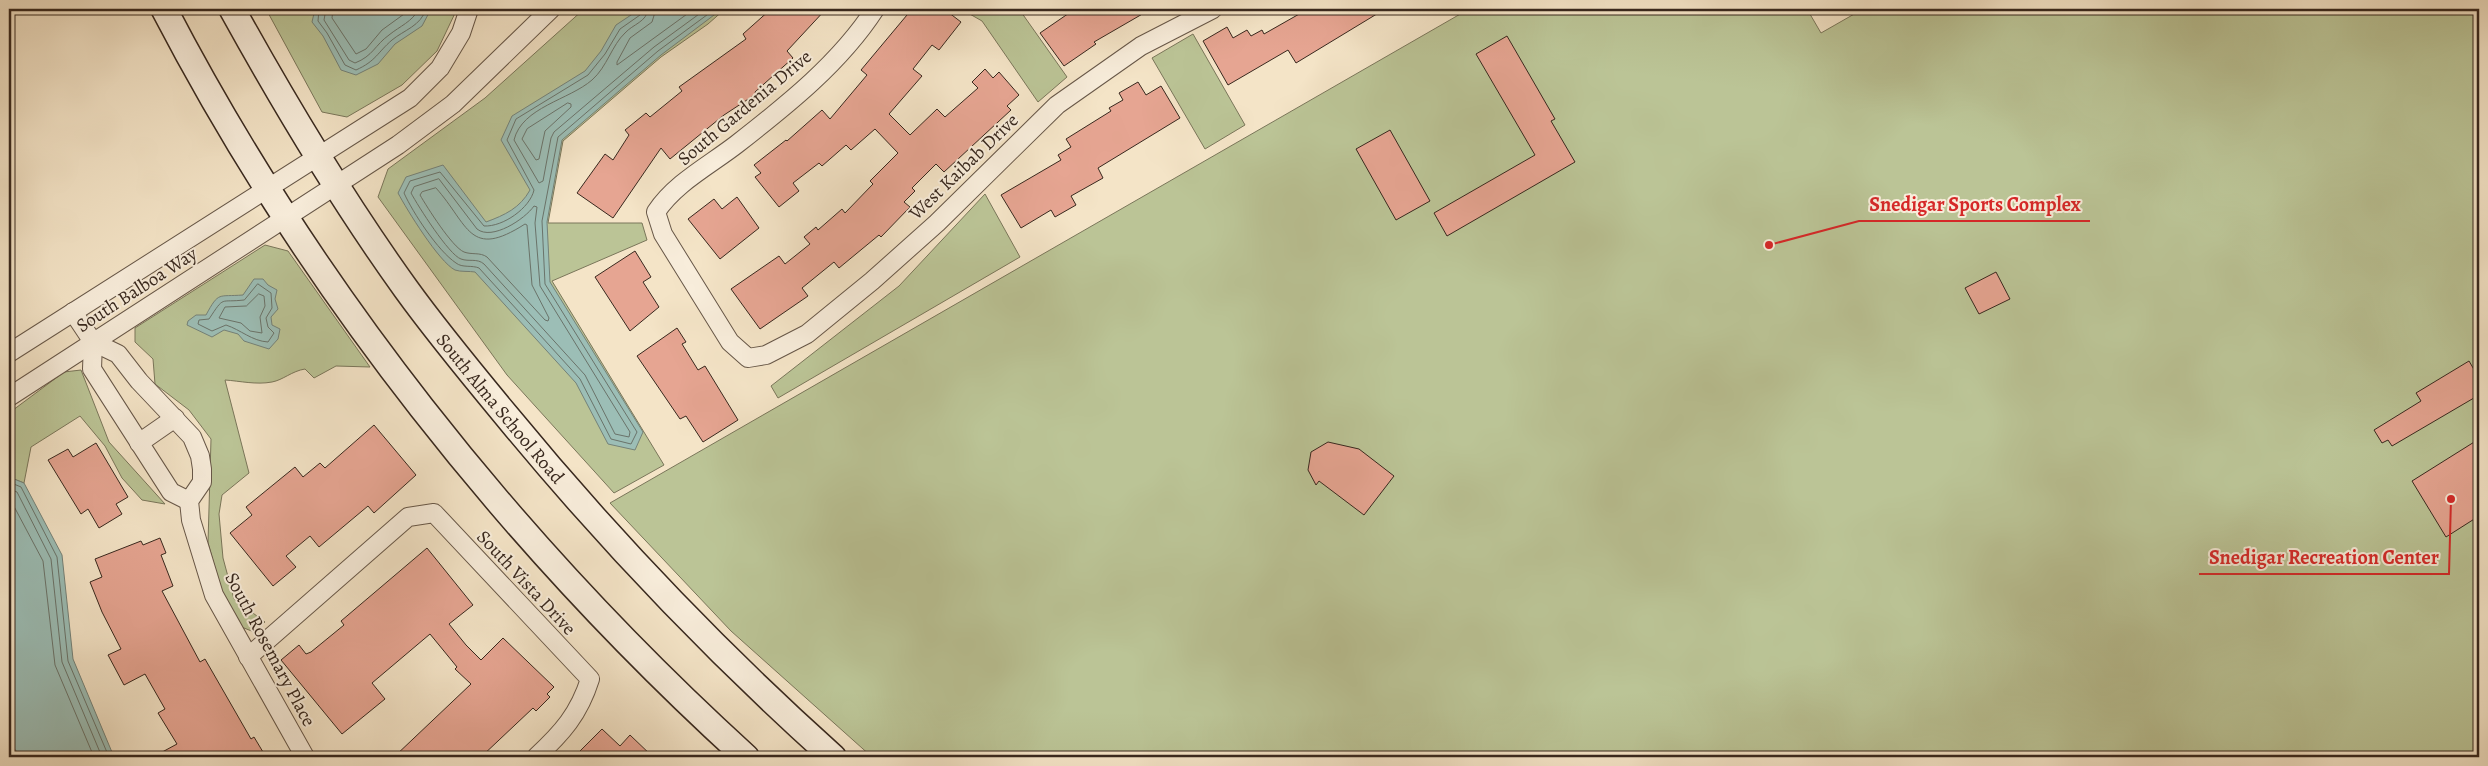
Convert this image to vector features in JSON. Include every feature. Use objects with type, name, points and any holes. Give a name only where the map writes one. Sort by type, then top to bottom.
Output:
[{"type":"main road","points":[[164,9],[267,187],[390,367],[498,500],[578,590],[648,663],[746,757]]},
{"type":"main road","name":"South Alma School Road","points":[[232,9],[336,184],[406,289],[465,366],[557,478],[677,609],[764,695],[833,757]]},
{"type":"street","name":"South Balboa Way","points":[[9,352],[410,98],[440,68],[461,33],[469,9]]},
{"type":"street","name":"South Balboa Way","points":[[9,396],[398,145],[453,104],[551,9]]},
{"type":"street","name":"South Gardenia Drive","points":[[748,358],[730,342],[663,234],[656,212],[667,196],[738,144],[812,82],[862,28],[875,9]]},
{"type":"street","name":"West Kaibab Drive","points":[[748,358],[766,355],[807,334],[872,282],[937,223],[1057,105],[1141,46],[1213,9]]},
{"type":"street","points":[[74,312],[93,342],[118,354],[139,381],[192,437],[200,456],[202,482],[190,501],[171,492],[92,369],[93,342]]},
{"type":"street","points":[[139,443],[175,418]]},
{"type":"street","name":"South Rosemary Place","points":[[190,501],[191,520],[214,595],[305,757]]},
{"type":"street","name":"South Vista Drive","points":[[248,656],[408,517],[434,513],[590,679],[583,702],[559,736],[536,757]]},
{"type":"green space","points":[[266,9],[457,9],[437,51],[402,85],[347,117],[322,112]]},
{"type":"green space","points":[[584,9],[725,9],[708,24],[661,57],[563,141],[548,223],[642,223],[647,240],[552,281],[664,465],[614,493],[507,375],[378,197],[388,169],[485,98]]},
{"type":"green space","points":[[961,9],[1019,9],[1067,77],[1038,102],[982,21]]},
{"type":"green space","points":[[1469,9],[1807,9],[1821,33],[1863,9],[2479,9],[2479,757],[872,757],[731,631],[610,503]]},
{"type":"green space","points":[[1193,34],[1245,125],[1205,149],[1152,58]]},
{"type":"green space","points":[[985,194],[1020,257],[778,398],[771,386],[899,286]]},
{"type":"green space","points":[[265,245],[288,251],[370,367],[336,366],[314,378],[305,369],[266,383],[225,380],[249,473],[222,495],[219,514],[223,558],[234,599],[265,622],[254,632],[239,626],[223,596],[208,543],[211,439],[189,410],[155,384],[153,359],[135,342],[135,328]]},
{"type":"green space","points":[[81,370],[109,442],[165,504],[142,500],[122,478],[105,446],[80,416],[31,447],[24,483],[9,477],[9,413],[64,372]]},
{"type":"water","points":[[315,9],[431,9],[422,26],[395,44],[378,64],[356,75],[341,70],[323,36],[312,22]]},
{"type":"water","points":[[640,9],[722,9],[661,55],[562,140],[547,222],[550,282],[643,432],[635,450],[608,444],[576,383],[475,272],[455,270],[448,265],[432,247],[398,193],[406,177],[443,165],[486,222],[506,214],[517,206],[530,190],[501,140],[512,116],[585,71],[601,51],[616,25]]},
{"type":"water","points":[[254,279],[263,279],[268,285],[277,290],[275,299],[278,309],[271,317],[272,325],[280,329],[278,339],[269,349],[244,341],[238,334],[224,330],[212,337],[187,325],[188,321],[196,315],[206,315],[214,302],[220,297],[243,295]]},
{"type":"water","points":[[9,477],[24,483],[62,555],[73,659],[114,757],[21,757],[9,742]]},
{"type":"building","points":[[771,9],[826,9],[787,51],[793,58],[755,92],[756,94],[724,115],[670,159],[661,148],[613,218],[577,193],[605,154],[613,160],[629,135],[625,130],[646,113],[650,117],[682,91],[679,87],[746,39],[743,34]]},
{"type":"building","points":[[912,9],[944,9],[961,22],[939,50],[932,45],[913,69],[922,76],[889,114],[910,135],[937,109],[945,117],[978,88],[972,82],[985,69],[993,78],[999,72],[1019,95],[1007,106],[1011,110],[944,172],[936,164],[912,188],[915,191],[904,202],[910,207],[881,237],[879,235],[839,268],[834,262],[802,288],[808,296],[760,329],[731,289],[779,256],[785,264],[810,244],[804,237],[816,227],[818,230],[842,209],[845,213],[873,184],[870,181],[898,153],[875,129],[851,150],[846,145],[822,166],[819,163],[793,183],[799,191],[779,207],[755,177],[761,173],[754,165],[787,141],[822,110],[830,119],[867,75],[861,70]]},
{"type":"building","points":[[1075,9],[1151,9],[1094,42],[1096,44],[1064,66],[1040,33]]},
{"type":"building","points":[[1308,9],[1385,9],[1296,63],[1288,50],[1228,85],[1203,41],[1227,27],[1233,38],[1247,30],[1251,36],[1262,30],[1264,34]]},
{"type":"building","points":[[1507,36],[1555,119],[1551,121],[1575,162],[1447,236],[1434,213],[1535,155],[1476,54]]},
{"type":"building","points":[[1138,82],[1146,95],[1161,86],[1180,118],[1098,168],[1103,178],[1071,196],[1076,205],[1055,217],[1051,210],[1021,228],[1001,195],[1061,160],[1058,155],[1071,147],[1066,139],[1111,111],[1109,108],[1123,100],[1119,93]]},
{"type":"building","points":[[1390,130],[1430,201],[1396,220],[1356,149]]},
{"type":"building","points":[[737,197],[759,228],[720,259],[688,219],[714,199],[722,209]]},
{"type":"building","points":[[635,251],[651,277],[643,282],[659,307],[630,331],[595,277]]},
{"type":"building","points":[[1996,272],[2010,299],[1979,314],[1965,288]]},
{"type":"building","points":[[677,328],[686,342],[682,344],[698,370],[705,366],[738,420],[703,442],[686,416],[680,419],[637,356]]},
{"type":"building","points":[[2469,361],[2479,378],[2479,395],[2392,446],[2388,440],[2382,443],[2374,430],[2421,401],[2416,393]]},
{"type":"building","points":[[374,425],[416,475],[374,513],[368,506],[319,547],[310,536],[286,556],[296,567],[273,586],[230,533],[252,515],[246,507],[295,467],[303,477],[320,463],[325,468]]},
{"type":"building","points":[[2479,439],[2479,516],[2446,537],[2412,481]]},
{"type":"building","points":[[1328,442],[1359,449],[1394,476],[1364,515],[1319,481],[1316,485],[1308,470],[1311,452]]},
{"type":"building","points":[[96,443],[128,497],[116,504],[122,514],[99,528],[88,509],[81,514],[48,460],[68,449],[73,457]]},
{"type":"building","points":[[160,538],[166,553],[161,555],[173,586],[162,591],[200,662],[205,659],[251,739],[254,737],[266,757],[153,757],[177,744],[158,713],[165,709],[145,674],[124,685],[108,655],[121,649],[102,612],[90,582],[102,577],[95,559],[141,541],[143,545]]},
{"type":"building","points":[[427,548],[473,605],[449,624],[466,645],[481,660],[503,638],[554,687],[547,694],[550,697],[536,711],[533,708],[481,757],[394,757],[471,684],[455,669],[457,667],[430,634],[372,683],[385,699],[342,734],[281,660],[299,645],[306,654],[311,652],[344,625],[341,621]]},
{"type":"building","points":[[602,729],[620,746],[630,735],[653,757],[574,757]]},
{"type":"place","name":"Snedigar Sports Complex","points":[[1769,245]]},
{"type":"place","name":"Snedigar Recreation Center","points":[[2451,499]]}]
